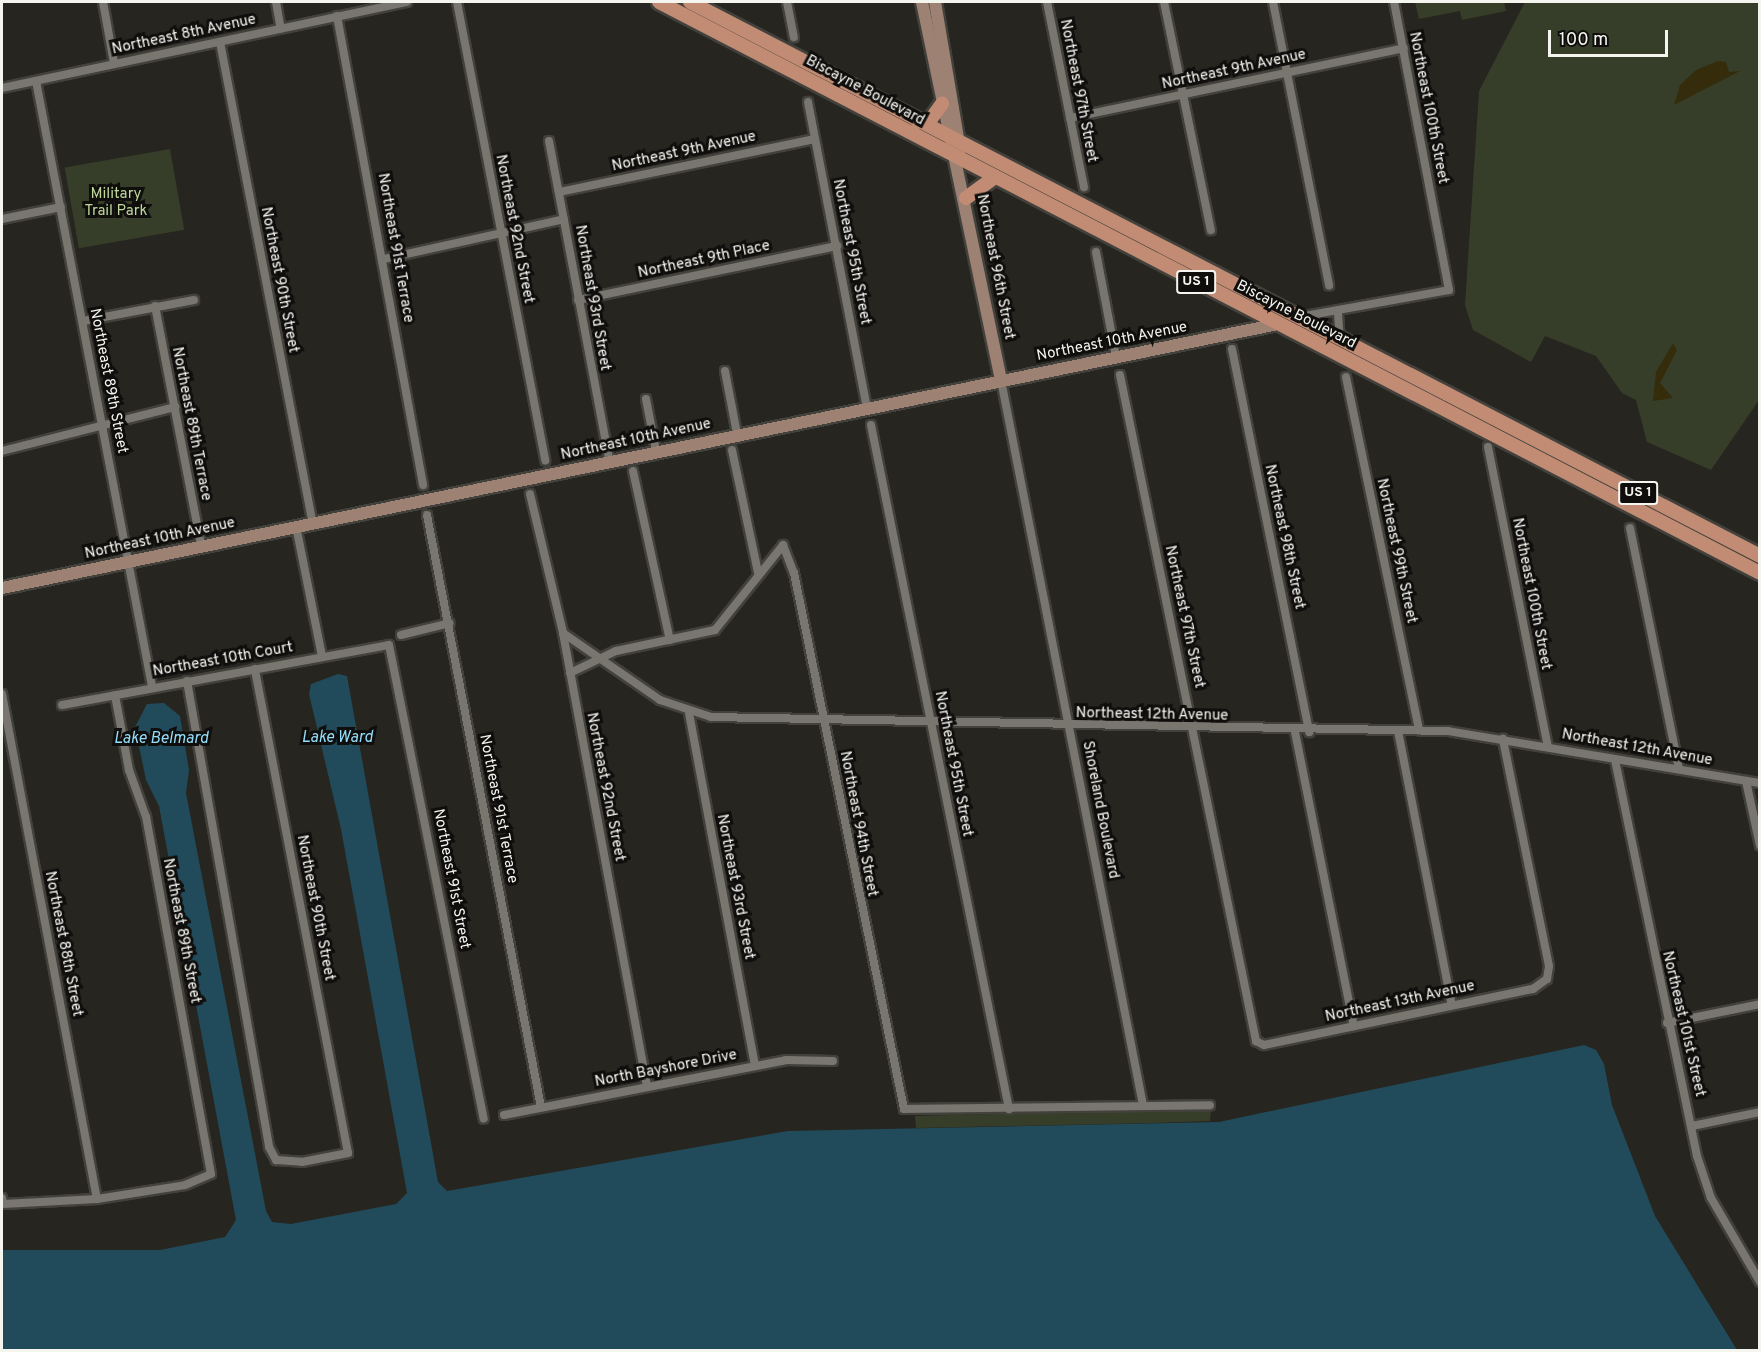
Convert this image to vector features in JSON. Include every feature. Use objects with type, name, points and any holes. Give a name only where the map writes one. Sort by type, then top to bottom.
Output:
[{"type":"main road","name":"Biscayne Boulevard","points":[[659,2],[959,160],[1760,573]]},
{"type":"main road","name":"Biscayne Boulevard","points":[[690,2],[1760,556]]},
{"type":"main road","points":[[705,26],[735,26]]},
{"type":"main road","points":[[918,122],[931,119],[942,104]]},
{"type":"main road","points":[[966,198],[994,178]]},
{"type":"main road","points":[[1509,444],[1516,430]]},
{"type":"main road","points":[[1677,530],[1697,524]]},
{"type":"street","points":[[103,2],[114,63]]},
{"type":"street","points":[[276,2],[281,28]]},
{"type":"street","name":"Northeast 8th Avenue","points":[[2,88],[402,2]]},
{"type":"street","name":"Northeast 92nd Street","points":[[458,2],[545,461]]},
{"type":"street","points":[[787,2],[794,37]]},
{"type":"street","name":"Northeast 96th Street","points":[[922,2],[942,104],[954,137]]},
{"type":"street","name":"Northeast 96th Street","points":[[935,2],[954,137],[1001,380]]},
{"type":"street","name":"Northeast 97th Street","points":[[1047,2],[1083,187]]},
{"type":"street","points":[[1164,2],[1210,230]]},
{"type":"street","points":[[1273,2],[1329,286]]},
{"type":"street","name":"Northeast 100th Street","points":[[1338,313],[1449,290],[1394,2]]},
{"type":"street","name":"Northeast 91st Terrace","points":[[337,16],[384,259],[423,485]]},
{"type":"street","name":"Northeast 90th Street","points":[[219,42],[312,522]]},
{"type":"street","name":"Northeast 9th Avenue","points":[[1070,118],[1404,48]]},
{"type":"street","name":"Northeast 89th Street","points":[[36,81],[152,686]]},
{"type":"street","name":"Northeast 95th Street","points":[[808,102],[867,407]]},
{"type":"street","name":"Northeast 9th Avenue","points":[[559,192],[815,139]]},
{"type":"street","name":"Northeast 93rd Street","points":[[549,141],[609,460]]},
{"type":"street","points":[[2,219],[61,207]]},
{"type":"street","points":[[384,259],[564,219]]},
{"type":"street","name":"Northeast 9th Place","points":[[578,300],[837,246]]},
{"type":"street","points":[[1096,252],[1116,357]]},
{"type":"street","points":[[83,321],[194,300]]},
{"type":"street","name":"Northeast 89th Terrace","points":[[155,306],[201,546]]},
{"type":"street","points":[[1297,317],[1338,313],[1340,339]]},
{"type":"street","name":"Northeast 10th Avenue","points":[[2,588],[609,460],[1278,324]]},
{"type":"street","name":"Northeast 98th Street","points":[[1232,349],[1309,732]]},
{"type":"street","points":[[725,370],[737,434]]},
{"type":"street","name":"Northeast 97th Street","points":[[1120,375],[1256,1041]]},
{"type":"street","name":"Northeast 99th Street","points":[[1347,377],[1419,731]]},
{"type":"street","name":"Shoreland Boulevard","points":[[1001,380],[1143,1105]]},
{"type":"street","points":[[646,399],[656,451]]},
{"type":"street","points":[[2,451],[94,431],[102,424],[175,407]]},
{"type":"street","name":"Northeast 95th Street","points":[[871,425],[1009,1109]]},
{"type":"street","name":"Northeast 100th Street","points":[[1488,447],[1548,747]]},
{"type":"street","points":[[570,673],[616,651],[715,630],[758,572],[732,450]]},
{"type":"street","points":[[633,471],[670,640]]},
{"type":"street","name":"Northeast 92nd Street","points":[[530,494],[563,633],[647,1086]]},
{"type":"street","name":"Northeast 91st Terrace","points":[[427,515],[450,623],[541,1107]]},
{"type":"street","points":[[296,526],[322,656]]},
{"type":"street","points":[[1630,528],[1679,769]]},
{"type":"street","name":"Northeast 94th Street","points":[[758,572],[783,545],[792,565],[904,1109],[1009,1109]]},
{"type":"street","points":[[401,635],[450,623]]},
{"type":"street","name":"Northeast 12th Avenue","points":[[563,633],[601,660],[689,713],[824,722],[1294,732],[1419,731],[1503,739],[1760,783]]},
{"type":"street","name":"Northeast 10th Court","points":[[62,705],[152,686],[389,645]]},
{"type":"street","name":"Northeast 91st Street","points":[[389,645],[484,1119]]},
{"type":"street","name":"Northeast 90th Street","points":[[187,681],[204,765],[203,796],[276,1160],[288,1164],[348,1153],[255,669]]},
{"type":"street","name":"Northeast 88th Street","points":[[2,694],[5,733],[97,1198]]},
{"type":"street","name":"Northeast 89th Street","points":[[97,1198],[185,1185],[210,1174],[146,817],[129,770],[116,695]]},
{"type":"street","name":"Northeast 93rd Street","points":[[689,713],[755,1066]]},
{"type":"street","points":[[1398,731],[1452,1005]]},
{"type":"street","points":[[1294,732],[1354,1026]]},
{"type":"street","name":"Northeast 13th Avenue","points":[[1256,1041],[1264,1045],[1533,989],[1547,979],[1549,966],[1503,739]]},
{"type":"street","name":"Northeast 101st Street","points":[[1615,760],[1666,1023],[1711,1198],[1760,1282]]},
{"type":"street","points":[[1746,781],[1760,846]]},
{"type":"street","points":[[1666,1023],[1760,1004]]},
{"type":"street","name":"North Bayshore Drive","points":[[504,1114],[755,1066],[833,1061]]},
{"type":"street","points":[[1009,1109],[1210,1105]]},
{"type":"street","points":[[1692,1126],[1760,1112]]},
{"type":"street","points":[[2,1201],[97,1198]]},
{"type":"green space","points":[[1415,2],[1504,2],[1506,11],[1462,20],[1460,11],[1419,19]]},
{"type":"green space","points":[[1525,2],[1759,2],[1759,400],[1711,470],[1647,442],[1636,400],[1622,393],[1596,356],[1545,336],[1531,362],[1473,330],[1465,305],[1479,91]]},
{"type":"green space","name":"Military Trail Park","points":[[170,149],[184,230],[79,248],[65,168]]},
{"type":"green space","points":[[1211,1108],[1210,1121],[1153,1123],[916,1128],[915,1116]]},
{"type":"sand","points":[[1718,61],[1726,62],[1729,72],[1740,71],[1674,105],[1680,85],[1696,70]]},
{"type":"sand","points":[[1673,343],[1677,350],[1660,383],[1673,398],[1653,401],[1656,372]]},
{"type":"water","points":[[338,674],[347,676],[438,1182],[447,1191],[788,1131],[1219,1122],[1584,1045],[1596,1050],[1604,1064],[1612,1105],[1655,1216],[1737,1350],[2,1350],[2,1250],[160,1250],[225,1237],[236,1220],[159,806],[146,780],[135,727],[147,704],[164,703],[180,716],[189,770],[186,793],[266,1211],[272,1222],[291,1224],[396,1204],[407,1193],[341,829],[309,694],[311,684]]},
{"type":"water label","name":"Lake Ward","points":[[337,738]]},
{"type":"water label","name":"Lake Belmard","points":[[161,739]]}]
